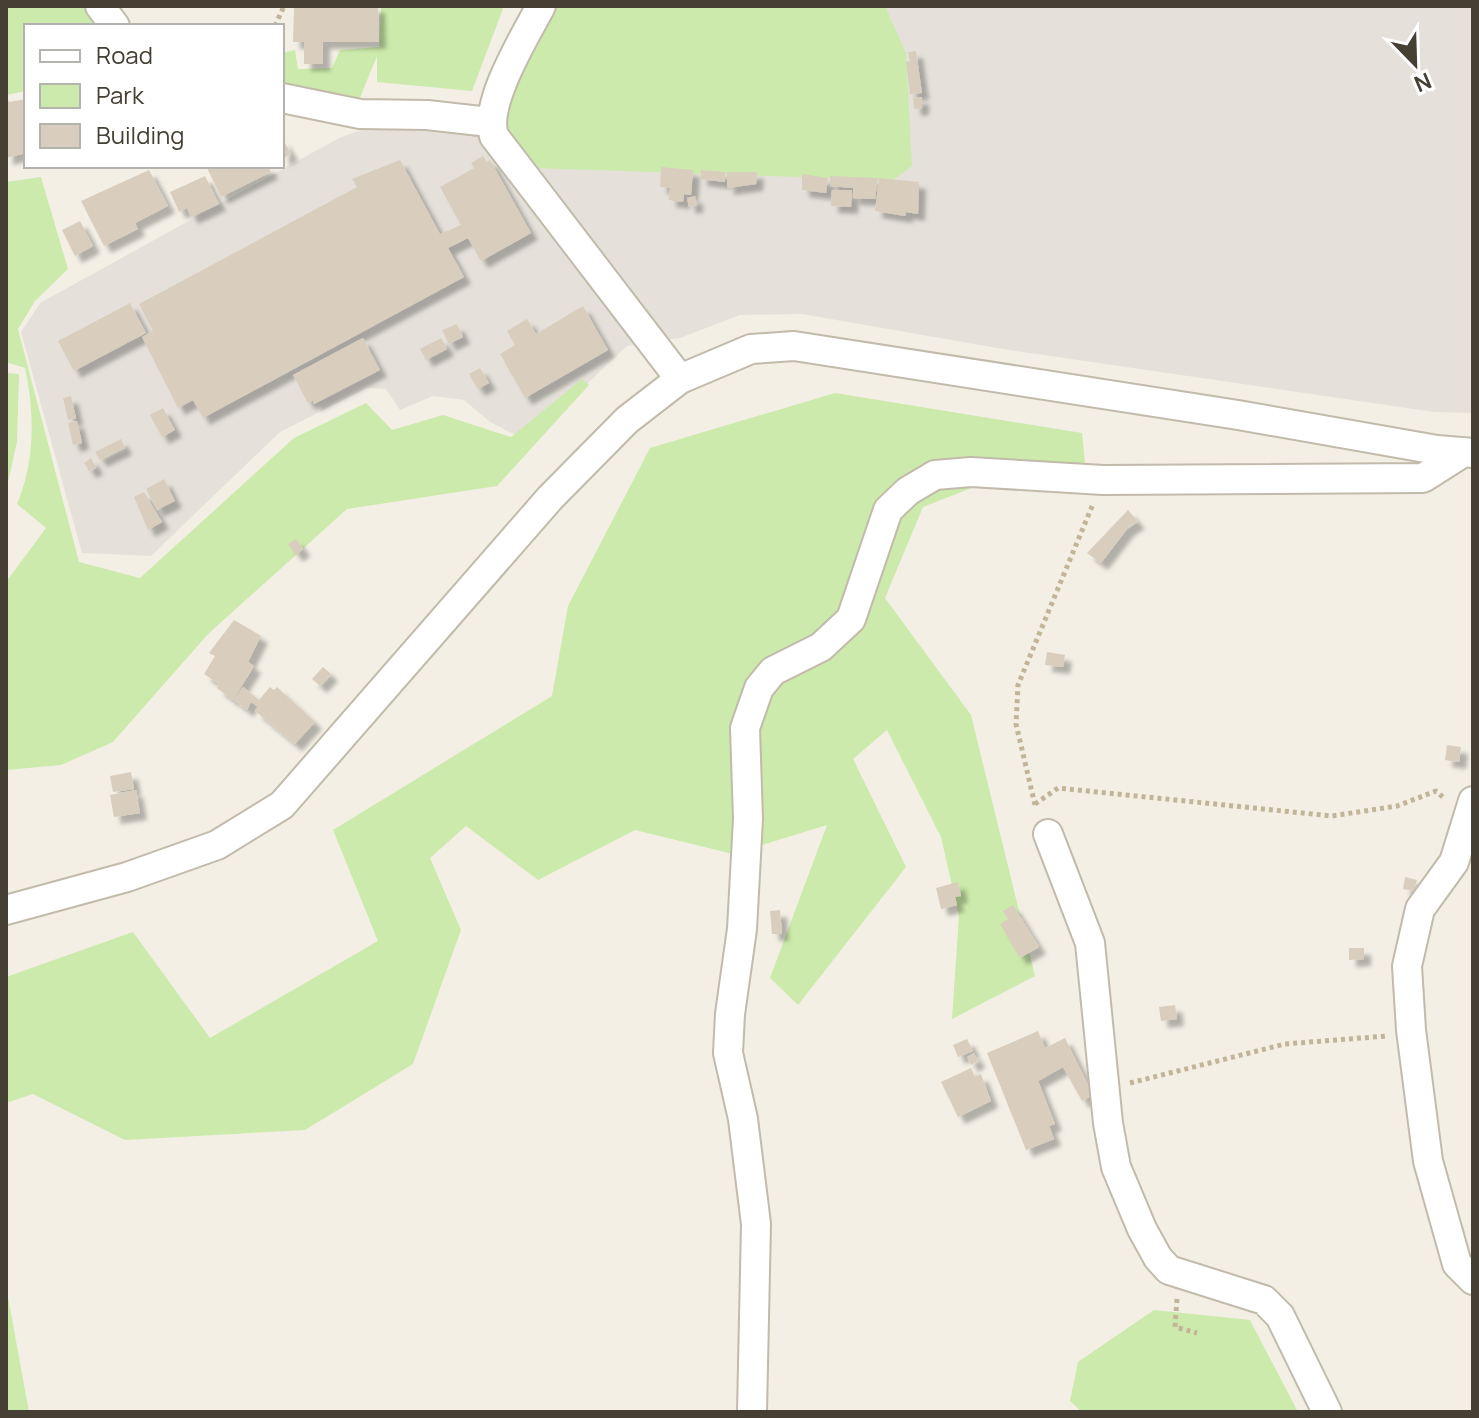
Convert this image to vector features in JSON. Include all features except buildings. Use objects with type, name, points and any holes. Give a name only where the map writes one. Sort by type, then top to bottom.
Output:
[{"type":"street","points":[[100,6],[114,24]]},
{"type":"street","points":[[541,6],[516,53],[489,122],[494,136],[680,379]]},
{"type":"street","points":[[284,99],[318,114],[427,115],[489,122]]},
{"type":"street","points":[[6,910],[127,877],[217,845],[282,805],[550,498],[627,420],[680,379],[751,349],[794,346],[1238,415],[1437,450],[1469,452]]},
{"type":"street","points":[[752,1412],[756,1224],[743,1119],[728,1053],[742,929],[748,819],[745,728],[759,688],[773,671],[821,647],[851,619],[888,510],[908,491],[935,475],[971,472],[1103,480],[1423,478],[1469,452]]},
{"type":"street","points":[[1473,801],[1454,862],[1420,909],[1407,966],[1412,1036],[1428,1161],[1457,1264],[1473,1280]]},
{"type":"street","points":[[1052,853],[1090,943],[1116,1167],[1158,1258],[1174,1272],[1264,1300],[1280,1316],[1327,1412]]},
{"type":"path","points":[[1052,853],[1041,827],[1016,724],[1018,685],[1103,480]]},
{"type":"path","points":[[1035,804],[1058,788],[1332,816],[1397,806],[1436,791],[1442,793],[1445,799],[1447,831],[1460,841]]},
{"type":"path","points":[[1107,1092],[1211,1060],[1285,1044],[1348,1037],[1412,1036]]},
{"type":"path","points":[[1174,1272],[1166,1293],[1178,1300],[1175,1327],[1197,1333]]},
{"type":"shaded area","points":[[536,6],[1473,6],[1473,413],[1434,412],[1003,349],[802,314],[740,315],[680,338],[627,346],[527,441],[490,422],[464,400],[433,396],[400,410],[386,389],[367,388],[280,432],[151,556],[82,553],[21,332],[40,303],[339,138],[425,106],[464,110],[481,105]]},
{"type":"green space","points":[[12,6],[92,6],[106,24],[24,24],[24,91],[6,95],[6,9]]},
{"type":"green space","points":[[381,6],[504,6],[472,91],[377,82],[377,56],[359,100],[284,114],[284,53],[295,50],[298,69],[332,68],[340,50],[379,47]]},
{"type":"green space","points":[[553,6],[885,6],[906,53],[912,166],[893,180],[533,168],[507,128],[511,87]]},
{"type":"green space","points":[[41,177],[68,269],[35,301],[18,329],[79,562],[140,578],[294,438],[366,403],[392,430],[443,415],[511,437],[582,379],[589,385],[497,486],[347,509],[208,634],[113,742],[61,765],[6,770],[6,582],[46,528],[17,504],[27,471],[32,420],[25,368],[6,362],[6,182]]},
{"type":"green space","points":[[6,373],[19,374],[17,442],[6,491]]},
{"type":"green space","points":[[835,393],[1082,433],[1085,463],[1030,465],[923,507],[885,598],[971,715],[1035,976],[952,1019],[959,916],[941,837],[887,730],[853,759],[906,867],[798,1005],[770,978],[827,825],[733,854],[635,830],[538,880],[466,826],[430,858],[461,930],[413,1064],[305,1130],[125,1140],[33,1094],[6,1103],[6,977],[133,932],[210,1038],[378,941],[333,830],[552,696],[568,606],[650,448]]},
{"type":"green space","points":[[6,1286],[29,1412],[6,1412]]},
{"type":"green space","points":[[1154,1310],[1250,1320],[1298,1412],[1082,1412],[1070,1401],[1078,1362]]}]
